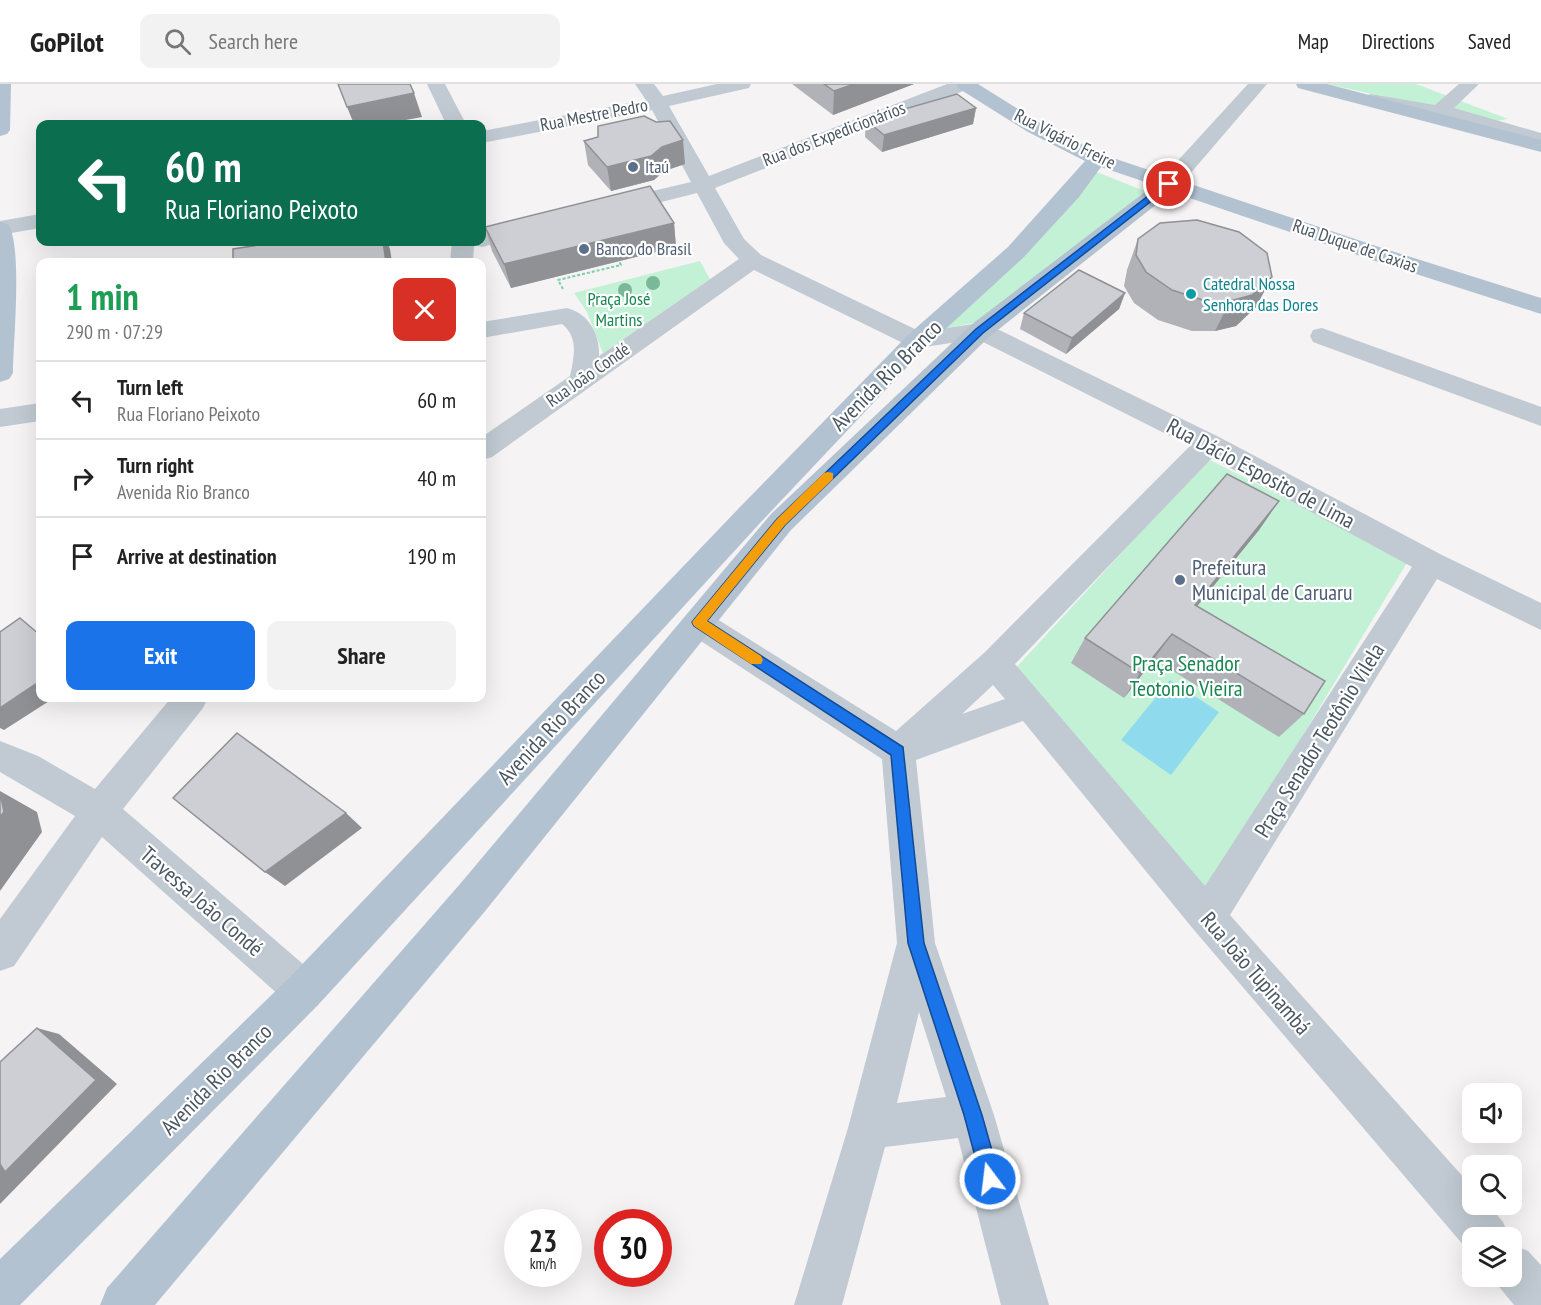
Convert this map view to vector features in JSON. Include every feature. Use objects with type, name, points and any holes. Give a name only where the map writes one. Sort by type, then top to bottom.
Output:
[{"type":"main road","points":[[0,130],[2,84]]},
{"type":"main road","name":"Rua Vigário Freire","points":[[965,84],[1035,128],[1098,159],[1169,184]]},
{"type":"main road","points":[[1305,84],[1541,146]]},
{"type":"main road","name":"Avenida Rio Branco","points":[[0,1292],[304,991],[751,514],[918,340],[1016,252],[1098,159]]},
{"type":"main road","name":"Avenida Rio Branco","points":[[124,1305],[473,897],[781,522],[980,331],[1169,184]]},
{"type":"main road","name":"Rua Duque de Caxias","points":[[1169,184],[1541,306]]},
{"type":"main road","points":[[0,229],[4,251],[0,373]]},
{"type":"street","points":[[436,84],[454,120]]},
{"type":"street","points":[[644,84],[658,103],[735,243],[753,260],[918,340],[980,331]]},
{"type":"street","name":"Rua Mestre Pedro","points":[[486,136],[658,103],[742,84]]},
{"type":"street","name":"Rua dos Expedicionários","points":[[589,213],[704,185],[965,84]]},
{"type":"street","points":[[1169,184],[1258,84]]},
{"type":"street","points":[[1384,84],[1463,115],[1541,140]]},
{"type":"street","points":[[1443,107],[1470,84]]},
{"type":"street","points":[[1365,99],[1463,115]]},
{"type":"street","points":[[0,229],[36,222]]},
{"type":"street","points":[[486,241],[555,222]]},
{"type":"street","name":"Rua João Condé","points":[[486,447],[753,260]]},
{"type":"street","points":[[486,329],[567,316],[576,322],[588,349],[582,379]]},
{"type":"street","name":"Rua Dácio Esposito de Lima","points":[[980,331],[1209,444],[1431,563],[1541,617]]},
{"type":"street","points":[[1322,336],[1541,417]]},
{"type":"street","points":[[0,418],[36,413]]},
{"type":"street","points":[[898,751],[996,663],[1209,444]]},
{"type":"street","name":"Praça Senador Teotônio Vilela","points":[[1207,917],[1431,563]]},
{"type":"street","points":[[698,622],[898,751]]},
{"type":"street","points":[[898,751],[1030,704],[996,663]]},
{"type":"street","points":[[0,952],[99,811],[188,702]]},
{"type":"street","name":"Rua João Tupinambá","points":[[1030,704],[1207,917],[1477,1227]]},
{"type":"street","points":[[898,751],[916,943],[973,1115],[1025,1305]]},
{"type":"street","points":[[0,756],[26,767],[99,811]]},
{"type":"street","name":"Travessa João Condé","points":[[99,811],[304,991]]},
{"type":"street","points":[[818,1305],[869,1128],[916,943]]},
{"type":"street","points":[[869,1128],[973,1115]]},
{"type":"street","points":[[1522,1278],[1541,1300]]},
{"type":"path","points":[[563,290],[558,280],[621,265],[620,261]]},
{"type":"green space","points":[[1327,84],[1416,84],[1508,119],[1496,121]]},
{"type":"green space","points":[[1094,171],[1147,192],[983,321],[943,329]]},
{"type":"green space","name":"Praça José Martins","points":[[700,261],[710,279],[603,353],[587,312],[574,293]]},
{"type":"green space","name":"Praça Senador Teotonio Vieira","points":[[1208,459],[1408,561],[1204,899],[1013,671]]},
{"type":"water","points":[[1170,680],[1219,712],[1171,775],[1121,740]]},
{"type":"building","points":[[338,84],[410,84],[414,93],[347,107]]},
{"type":"building","points":[[824,84],[854,84],[834,91]]},
{"type":"building","points":[[957,94],[976,108],[884,135],[866,120]]},
{"type":"building","points":[[644,116],[656,122],[670,121],[683,140],[662,147],[651,156],[607,167],[584,141],[598,137],[598,126]]},
{"type":"building","points":[[650,186],[674,223],[504,264],[486,227]]},
{"type":"building","points":[[1197,220],[1239,232],[1267,253],[1272,277],[1252,295],[1230,301],[1206,301],[1172,290],[1146,272],[1136,255],[1138,239],[1160,223]]},
{"type":"building","points":[[253,246],[384,246],[385,258],[233,258],[233,249]]},
{"type":"building","points":[[1079,270],[1125,293],[1072,338],[1024,313]]},
{"type":"building","points":[[1227,474],[1279,501],[1195,605],[1325,681],[1304,714],[1172,634],[1140,673],[1085,638]]},
{"type":"building","points":[[20,618],[36,632],[36,684],[0,708],[0,632]]},
{"type":"building","points":[[237,733],[346,813],[265,872],[173,798]]},
{"type":"building","points":[[0,792],[4,812],[0,817]]},
{"type":"building","points":[[37,1028],[96,1080],[5,1172],[0,1164],[0,1062]]},
{"type":"slow traffic","points":[[756,660],[698,622],[781,522],[828,476]]},
{"type":"place","name":"Itaú","points":[[633,167]]},
{"type":"place","name":"Banco do Brasil","points":[[584,249]]},
{"type":"place","name":"Catedral Nossa Senhora das Dores","points":[[1191,294]]},
{"type":"place","name":"Prefeitura Municipal de Caruaru","points":[[1180,580]]},
{"type":"route","points":[[990,1179],[973,1115],[916,943],[898,751],[698,622],[781,522],[980,331],[1169,184]]}]
